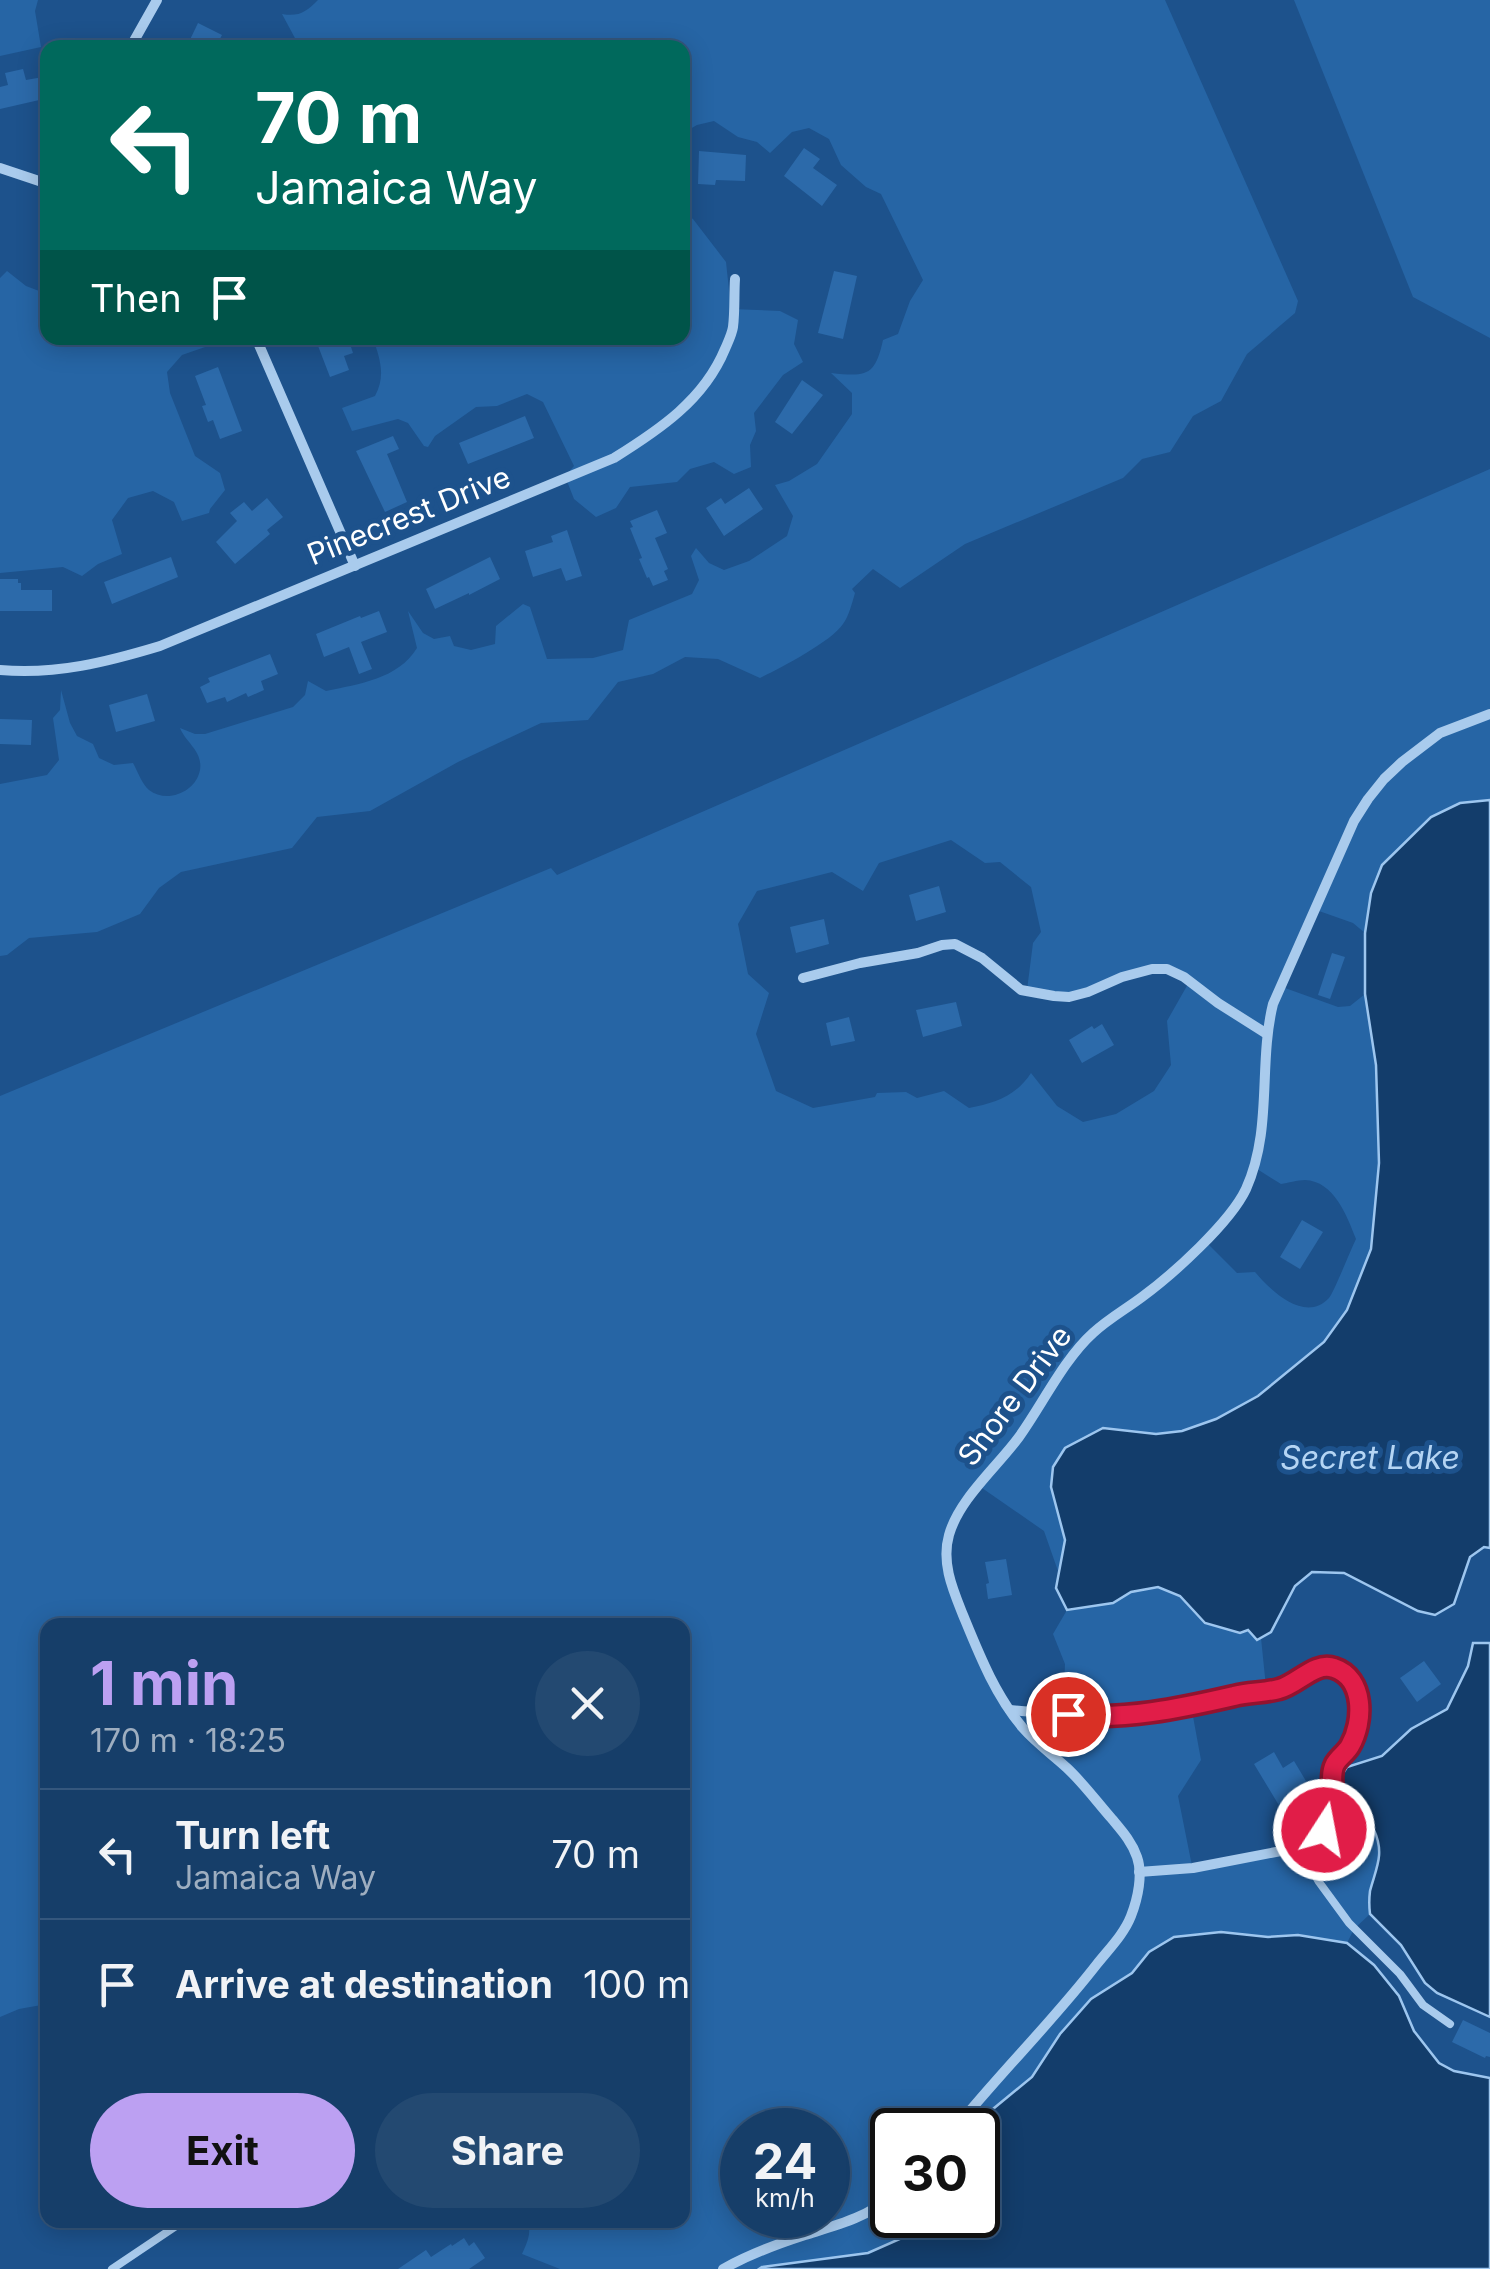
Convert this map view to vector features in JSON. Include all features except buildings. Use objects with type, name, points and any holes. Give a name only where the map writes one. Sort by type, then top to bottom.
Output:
[{"type":"street","points":[[134,40],[157,0]]},
{"type":"street","points":[[0,168],[40,181]]},
{"type":"street","name":"Pinecrest Drive","points":[[0,670],[55,671],[128,656],[614,458],[684,409],[705,384],[733,330],[735,279]]},
{"type":"street","points":[[259,345],[354,566]]},
{"type":"street","name":"Shore Drive","points":[[1139,1872],[1132,1844],[1121,1829],[1024,1728],[984,1665],[947,1570],[949,1533],[956,1516],[1020,1436],[1090,1335],[1183,1262],[1233,1210],[1252,1172],[1262,1135],[1267,1034],[1273,1004],[1354,821],[1368,799],[1402,762],[1440,733],[1490,714]]},
{"type":"street","points":[[803,978],[955,944],[982,958],[1021,990],[1054,996],[1088,992],[1122,976],[1167,969],[1267,1034]]},
{"type":"street","points":[[972,2108],[1123,1932],[1132,1914],[1139,1872],[1193,1868],[1299,1848],[1307,1846],[1324,1830],[1333,1810],[1333,1768],[1355,1735],[1359,1698],[1348,1674],[1327,1666],[1289,1686],[1191,1707],[1090,1717],[1010,1710]]},
{"type":"street","points":[[723,2269],[870,2212]]},
{"type":"lane","points":[[1299,1848],[1350,1923],[1400,1974],[1423,2005],[1450,2024]]},
{"type":"lane","points":[[112,2269],[172,2228]]},
{"type":"shaded area","points":[[0,0],[38,0],[35,11],[40,47],[0,56]]},
{"type":"shaded area","points":[[318,0],[1165,0],[1298,301],[1295,313],[1247,354],[1221,401],[1193,416],[1170,452],[1142,459],[1123,478],[965,544],[900,588],[873,569],[852,589],[855,593],[850,609],[837,631],[760,678],[718,659],[685,657],[653,674],[618,682],[588,720],[541,723],[458,762],[370,811],[317,817],[292,848],[181,872],[159,888],[140,914],[97,932],[29,938],[0,956],[0,784],[47,775],[59,760],[53,718],[60,710],[61,690],[77,736],[93,744],[99,758],[114,765],[133,763],[149,790],[172,796],[187,790],[200,770],[197,752],[180,728],[205,734],[293,707],[305,695],[308,681],[326,691],[389,673],[417,648],[408,611],[423,633],[434,639],[450,636],[454,646],[471,650],[495,644],[496,626],[523,604],[530,607],[547,659],[593,658],[623,650],[629,620],[692,594],[699,580],[691,556],[696,548],[709,563],[724,570],[749,561],[787,536],[793,516],[775,485],[817,464],[852,414],[852,393],[831,373],[861,374],[873,367],[883,340],[898,334],[923,280],[881,194],[866,187],[841,165],[829,139],[809,128],[792,132],[770,153],[757,142],[738,137],[714,121],[690,129],[690,40],[296,40],[282,14],[293,15]]},
{"type":"shaded area","points":[[1294,0],[1490,0],[1490,338],[1413,297]]},
{"type":"shaded area","points":[[690,217],[726,262],[731,309],[780,311],[798,320],[794,344],[803,362],[783,375],[754,413],[751,467],[734,474],[714,462],[690,469],[677,482],[630,487],[616,508],[596,517],[574,499],[565,476],[574,466],[543,402],[527,394],[497,406],[476,407],[435,436],[428,447],[408,423],[398,419],[352,431],[342,408],[375,396],[380,360],[375,345],[690,345]]},
{"type":"shaded area","points":[[7,271],[40,291],[40,345],[211,345],[182,355],[167,372],[170,393],[195,456],[220,473],[225,490],[209,513],[182,521],[174,502],[153,491],[128,498],[112,520],[122,554],[82,576],[63,567],[0,573],[0,278]]},
{"type":"shaded area","points":[[1490,469],[1490,800],[1460,803],[1371,893],[1365,933],[1353,923],[1319,911],[1285,988],[1338,1007],[1350,1006],[1365,994],[1376,1065],[1379,1163],[1371,1249],[1347,1310],[1324,1341],[1258,1396],[1216,1420],[1156,1434],[1103,1428],[1053,1467],[1051,1487],[1065,1540],[1058,1571],[1044,1531],[982,1488],[951,1534],[948,1570],[987,1669],[1016,1712],[1063,1712],[1065,1664],[1053,1634],[1067,1610],[1113,1603],[1131,1592],[1158,1587],[1180,1596],[1205,1623],[1248,1630],[1261,1638],[1266,1687],[1192,1711],[1201,1760],[1178,1796],[1191,1861],[1194,1868],[1311,1845],[1345,1793],[1375,1832],[1381,1859],[1369,1895],[1370,1914],[1354,1929],[1347,1943],[1298,1935],[1268,1937],[1221,1932],[1149,1952],[1132,1973],[1091,1999],[1060,2034],[1032,2077],[994,2108],[870,2108],[870,2238],[902,2238],[868,2253],[759,2269],[560,2269],[522,2254],[528,2228],[690,2228],[690,1618],[40,1618],[40,2005],[0,2017],[0,1096],[551,868],[557,875]],"holes":[[[951,840],[985,863],[1000,862],[1031,887],[1041,932],[1033,943],[1027,990],[1071,998],[1160,970],[1188,984],[1167,1021],[1171,1065],[1154,1091],[1116,1114],[1083,1122],[1057,1106],[1031,1073],[1004,1097],[969,1108],[944,1091],[917,1098],[906,1092],[877,1093],[875,1097],[813,1108],[776,1091],[756,1034],[769,993],[748,974],[738,924],[757,891],[832,872],[863,891],[879,863]],[[1257,1169],[1281,1184],[1305,1180],[1324,1186],[1338,1201],[1356,1239],[1335,1288],[1320,1305],[1309,1307],[1289,1302],[1255,1272],[1237,1273],[1206,1242]]]},
{"type":"water","name":"Secret Lake","points":[[1490,800],[1490,1548],[1484,1547],[1470,1557],[1454,1604],[1435,1615],[1418,1611],[1344,1573],[1312,1572],[1295,1586],[1271,1632],[1257,1640],[1248,1630],[1240,1633],[1205,1623],[1180,1596],[1158,1587],[1131,1592],[1113,1603],[1067,1610],[1056,1588],[1065,1540],[1051,1487],[1053,1467],[1065,1448],[1103,1428],[1156,1434],[1182,1431],[1216,1419],[1258,1396],[1324,1342],[1347,1310],[1371,1249],[1379,1163],[1376,1065],[1365,994],[1365,933],[1371,893],[1382,865],[1431,817],[1460,803]]},
{"type":"water","points":[[1473,1643],[1490,1643],[1490,2017],[1437,1993],[1425,1983],[1401,1945],[1370,1914],[1370,1891],[1379,1854],[1377,1839],[1340,1778],[1347,1767],[1382,1756],[1411,1729],[1447,1709],[1468,1666]]},
{"type":"water","points":[[1221,1932],[1268,1937],[1298,1935],[1347,1943],[1374,1965],[1399,1996],[1414,2031],[1439,2063],[1454,2071],[1490,2078],[1490,2269],[759,2269],[868,2253],[902,2238],[1000,2238],[1000,2108],[994,2108],[1032,2077],[1060,2034],[1091,1999],[1132,1973],[1149,1952],[1174,1937]]},
{"type":"route","points":[[1068,1714],[1090,1717],[1191,1707],[1238,1694],[1271,1691],[1289,1686],[1314,1670],[1337,1668],[1356,1685],[1357,1723],[1348,1750],[1333,1768],[1333,1810],[1324,1830]]}]
